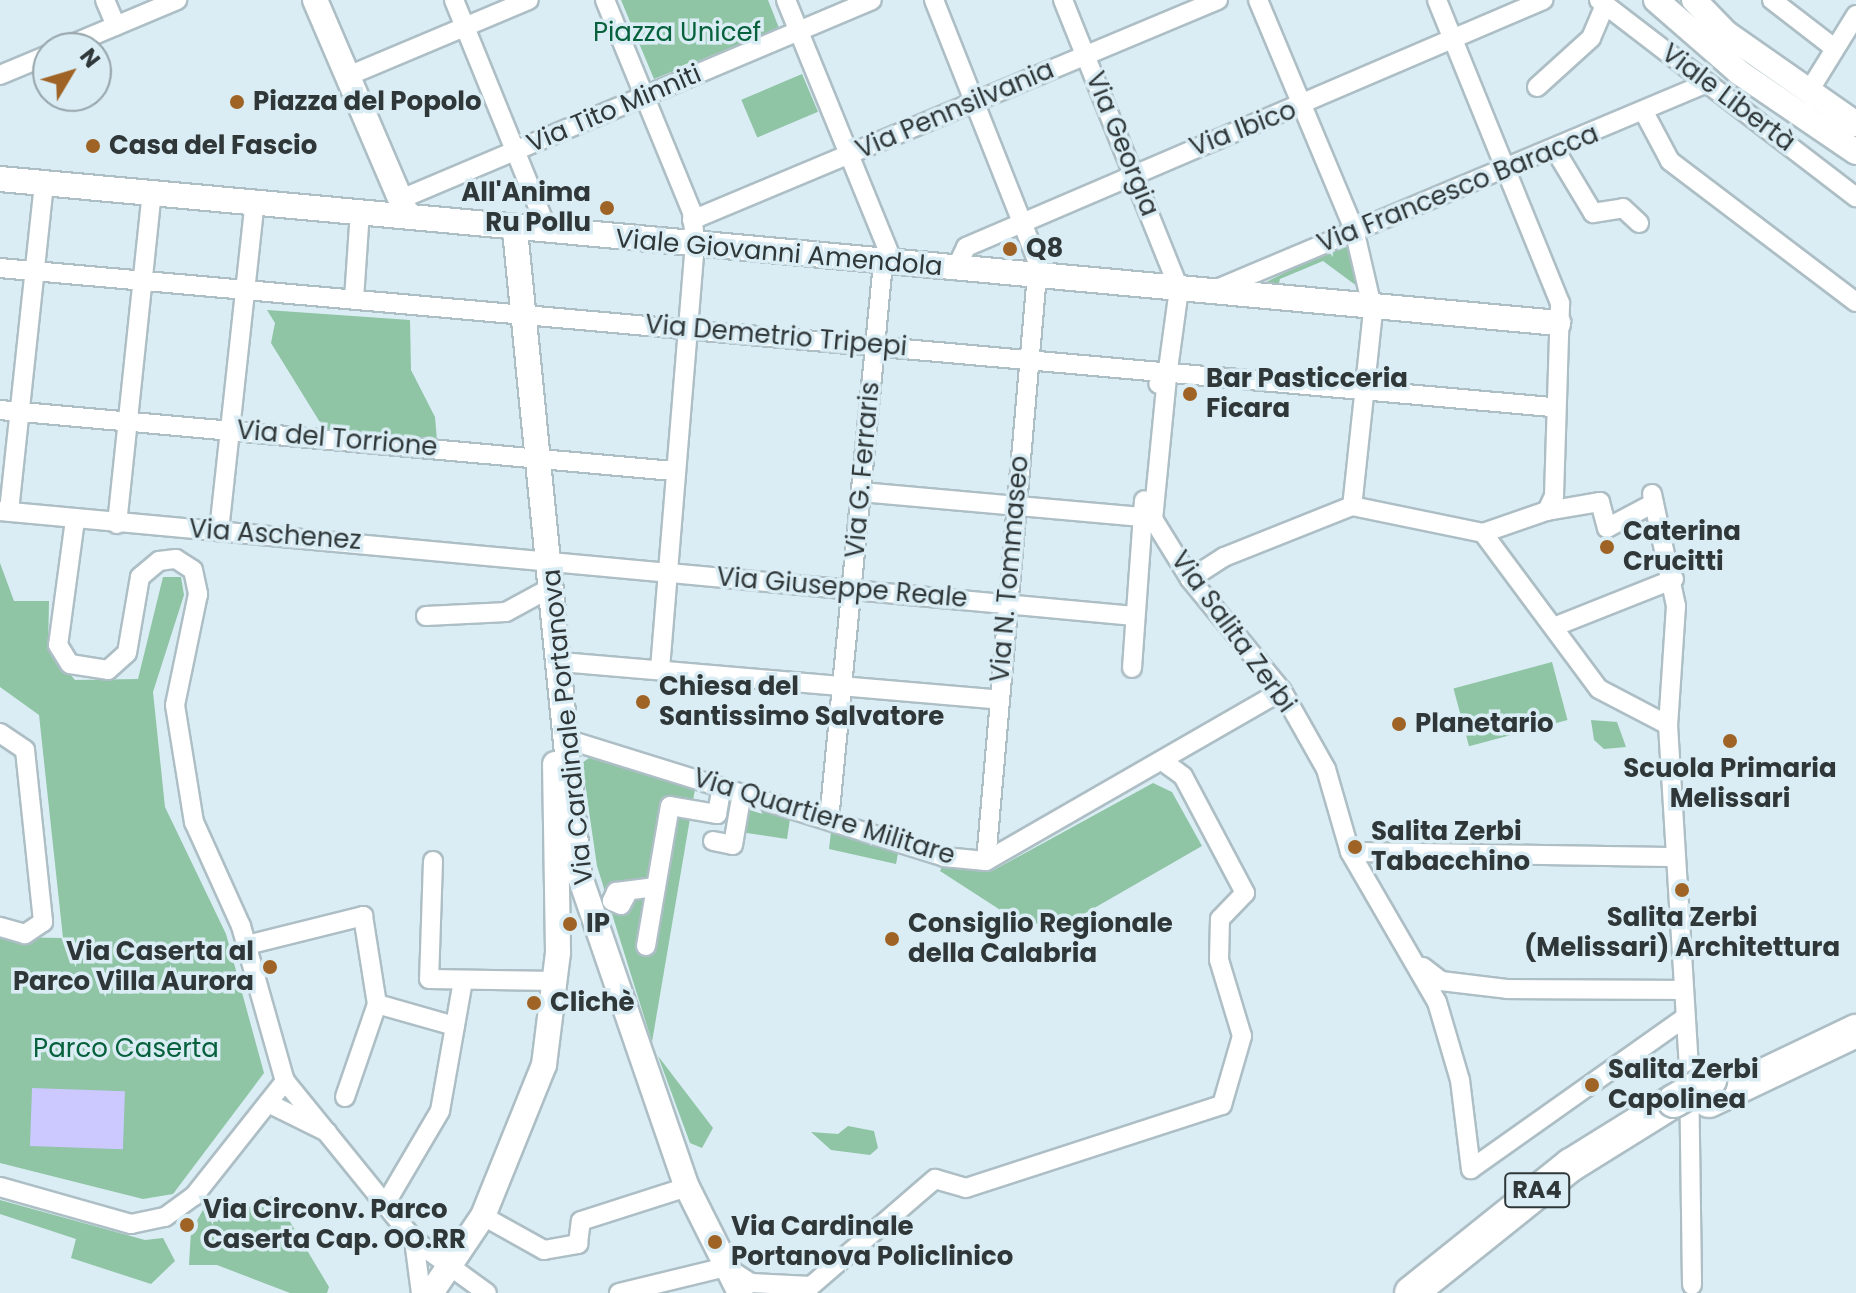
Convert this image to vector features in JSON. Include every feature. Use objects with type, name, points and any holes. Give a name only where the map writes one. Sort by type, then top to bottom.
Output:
[{"type":"highway","name":"RA4","points":[[1411,1293],[1571,1165],[1856,1011]]},
{"type":"highway","name":"RA4","points":[[1709,1090],[1856,1031]]},
{"type":"highway","name":"RA4","points":[[1441,1293],[1527,1219],[1674,1111]]},
{"type":"street","points":[[105,0],[116,26]]},
{"type":"street","points":[[102,32],[177,0]]},
{"type":"street","points":[[315,0],[404,207]]},
{"type":"street","points":[[454,0],[548,232]]},
{"type":"street","points":[[348,76],[529,0]]},
{"type":"street","points":[[605,0],[694,231],[673,471],[660,670]]},
{"type":"street","points":[[786,0],[851,154],[888,264]]},
{"type":"street","name":"Via Tito Minniti","points":[[404,207],[515,151],[872,0]]},
{"type":"street","points":[[934,0],[1024,222],[1039,278]]},
{"type":"street","name":"Via Georgia","points":[[1063,0],[1134,170],[1179,289]]},
{"type":"street","name":"Via Pennsilvania","points":[[694,231],[851,154],[1218,0]]},
{"type":"street","points":[[1258,0],[1354,229],[1373,311],[1352,506]]},
{"type":"street","points":[[1437,0],[1560,303],[1552,407],[1554,496],[1547,511]]},
{"type":"street","name":"Via Ibico","points":[[955,270],[966,247],[1134,170],[1303,106],[1543,0]]},
{"type":"street","name":"Viale Libertà","points":[[1656,0],[1740,73],[1856,152]]},
{"type":"street","name":"Viale Libertà","points":[[1694,0],[1813,99],[1856,124]]},
{"type":"street","points":[[1772,0],[1834,48]]},
{"type":"street","points":[[1537,87],[1591,38],[1602,2]]},
{"type":"street","name":"Viale Libertà","points":[[1602,2],[1856,197]]},
{"type":"street","points":[[1813,99],[1834,48],[1856,15]]},
{"type":"street","points":[[0,75],[32,62]]},
{"type":"street","name":"Via Francesco Baracca","points":[[1208,293],[1505,167],[1645,114],[1707,83]]},
{"type":"street","points":[[1645,114],[1670,161],[1856,302]]},
{"type":"street","points":[[1554,148],[1593,213],[1623,208],[1639,223]]},
{"type":"street","name":"Viale Giovanni Amendola","points":[[0,179],[360,211],[404,207],[515,230],[694,231],[888,264],[1179,289],[1373,311],[1558,323]]},
{"type":"street","points":[[4,511],[20,411],[44,183]]},
{"type":"street","points":[[117,524],[152,192]]},
{"type":"street","points":[[219,531],[255,201]]},
{"type":"street","points":[[354,299],[360,211]]},
{"type":"street","name":"Via Cardinale Portanova","points":[[515,230],[561,662],[579,874],[687,1187],[740,1293]]},
{"type":"street","name":"Via G. Ferraris","points":[[829,820],[853,594],[874,344],[888,264]]},
{"type":"street","name":"Via Demetrio Tripepi","points":[[0,268],[874,344],[1029,359],[1167,377],[1363,395],[1552,407]]},
{"type":"street","name":"Via N. Tommaseo","points":[[986,861],[997,699],[1039,278]]},
{"type":"street","points":[[1132,668],[1154,387],[1167,377],[1179,289]]},
{"type":"street","name":"Via Salita Zerbi","points":[[1167,377],[1153,519],[1190,579],[1282,691],[1326,769],[1350,852],[1420,965],[1460,1080],[1471,1169],[1683,1019]]},
{"type":"street","name":"Via del Torrione","points":[[0,410],[673,471]]},
{"type":"street","points":[[861,492],[1142,517]]},
{"type":"street","points":[[1190,579],[1224,557],[1352,506],[1483,533],[1547,511],[1600,502],[1607,528],[1653,498],[1674,579],[1668,725],[1682,990],[1692,1285]]},
{"type":"street","name":"Via Aschenez","points":[[4,511],[117,524],[549,560]]},
{"type":"street","points":[[75,520],[58,645],[70,664],[108,670],[127,653],[140,577],[159,561],[176,559],[193,570],[198,594],[175,705],[194,822],[247,945],[285,1081],[337,1137],[414,1240],[447,1268],[487,1293]]},
{"type":"street","points":[[1483,533],[1556,626],[1599,689],[1668,725]]},
{"type":"street","name":"Via Giuseppe Reale","points":[[549,560],[853,594],[1006,602],[1134,616]]},
{"type":"street","points":[[1556,626],[1674,579]]},
{"type":"street","points":[[426,616],[506,612],[552,587]]},
{"type":"street","points":[[561,662],[997,699]]},
{"type":"street","name":"Via Quartiere Militare","points":[[566,739],[944,857],[986,861],[1164,762],[1282,691]]},
{"type":"street","points":[[0,733],[25,750],[43,922],[25,934],[0,927]]},
{"type":"street","points":[[431,1293],[483,1216],[544,1065],[556,981],[555,749],[566,739]]},
{"type":"street","points":[[619,1293],[726,1267],[751,1283],[811,1286],[935,1179],[966,1188],[1222,1105],[1242,1036],[1219,960],[1220,919],[1245,893],[1183,776],[1164,762]]},
{"type":"street","points":[[646,946],[670,806],[717,814],[720,797]]},
{"type":"street","points":[[713,841],[733,845],[740,804]]},
{"type":"street","points":[[1350,852],[1675,857]]},
{"type":"street","points":[[433,861],[429,979],[556,981]]},
{"type":"street","points":[[555,889],[579,874]]},
{"type":"street","points":[[626,896],[656,887]]},
{"type":"street","points":[[247,945],[363,916],[377,1004],[345,1097]]},
{"type":"street","points":[[1420,965],[1441,981],[1507,989],[1682,990]]},
{"type":"street","points":[[387,1201],[440,1111],[463,980]]},
{"type":"street","points":[[377,1004],[455,1026]]},
{"type":"street","points":[[0,1187],[131,1224],[165,1217],[194,1196],[285,1081]]},
{"type":"street","points":[[268,1103],[337,1137]]},
{"type":"street","points":[[483,1216],[544,1250],[578,1244],[581,1221],[687,1187]]},
{"type":"street","points":[[414,1240],[421,1293]]},
{"type":"green space","name":"Piazza Unicef","points":[[621,0],[768,0],[779,28],[654,79]]},
{"type":"green space","points":[[802,74],[818,112],[757,138],[741,100]]},
{"type":"green space","points":[[1348,242],[1365,292],[1323,261],[1280,279],[1278,287],[1260,285]]},
{"type":"green space","points":[[267,310],[410,320],[411,370],[435,417],[437,441],[326,432],[271,343],[275,323]]},
{"type":"green space","name":"Parco Caserta","points":[[0,563],[14,601],[49,601],[48,649],[75,680],[138,679],[163,577],[181,577],[184,595],[153,692],[165,807],[226,934],[264,1073],[173,1194],[143,1199],[0,1163],[0,937],[63,938],[39,715],[0,687]]},
{"type":"green space","points":[[1552,662],[1568,720],[1469,746],[1453,688]]},
{"type":"green space","points":[[1591,720],[1617,722],[1626,747],[1604,749],[1594,740]]},
{"type":"green space","points":[[589,758],[695,789],[652,1042],[597,866],[582,763]]},
{"type":"green space","points":[[1153,783],[1172,792],[1202,846],[1056,930],[1005,913],[940,871],[944,862],[992,871]]},
{"type":"green space","points":[[744,805],[790,819],[787,839],[740,832]]},
{"type":"green space","points":[[831,832],[898,853],[896,864],[829,849]]},
{"type":"green space","points":[[658,1056],[713,1128],[702,1148],[690,1143]]},
{"type":"green space","points":[[848,1126],[874,1131],[878,1148],[870,1155],[831,1150],[811,1132],[838,1134]]},
{"type":"green space","points":[[274,1195],[329,1287],[327,1293],[290,1293],[217,1265],[189,1265],[191,1231],[207,1203],[220,1221]]},
{"type":"green space","points":[[0,1200],[145,1240],[163,1238],[175,1261],[151,1284],[71,1258],[76,1239],[0,1214]]},
{"type":"water","points":[[32,1088],[125,1091],[123,1149],[30,1146]]},
{"type":"place","name":"Piazza del Popolo","points":[[237,102]]},
{"type":"place","name":"Casa del Fascio","points":[[93,146]]},
{"type":"place","name":"All'Anima Ru Pollu","points":[[607,208]]},
{"type":"place","name":"Q8","points":[[1010,249]]},
{"type":"place","name":"Bar Pasticceria Ficara","points":[[1190,394]]},
{"type":"place","name":"Caterina Crucitti","points":[[1607,547]]},
{"type":"place","name":"Chiesa del Santissimo Salvatore","points":[[643,702]]},
{"type":"place","name":"Planetario","points":[[1399,724]]},
{"type":"place","name":"Scuola Primaria Melissari","points":[[1730,741]]},
{"type":"place","name":"Salita Zerbi Tabacchino","points":[[1355,847]]},
{"type":"place","name":"Salita Zerbi (Melissari) Architettura","points":[[1682,890]]},
{"type":"place","name":"IP","points":[[570,924]]},
{"type":"place","name":"Consiglio Regionale della Calabria","points":[[892,939]]},
{"type":"place","name":"Via Caserta al Parco Villa Aurora","points":[[270,967]]},
{"type":"place","name":"Clichè","points":[[534,1003]]},
{"type":"place","name":"Salita Zerbi Capolinea","points":[[1592,1085]]},
{"type":"place","name":"Via Circonv. Parco Caserta Cap. OO.RR","points":[[187,1225]]},
{"type":"place","name":"Via Cardinale Portanova Policlinico","points":[[715,1242]]}]
